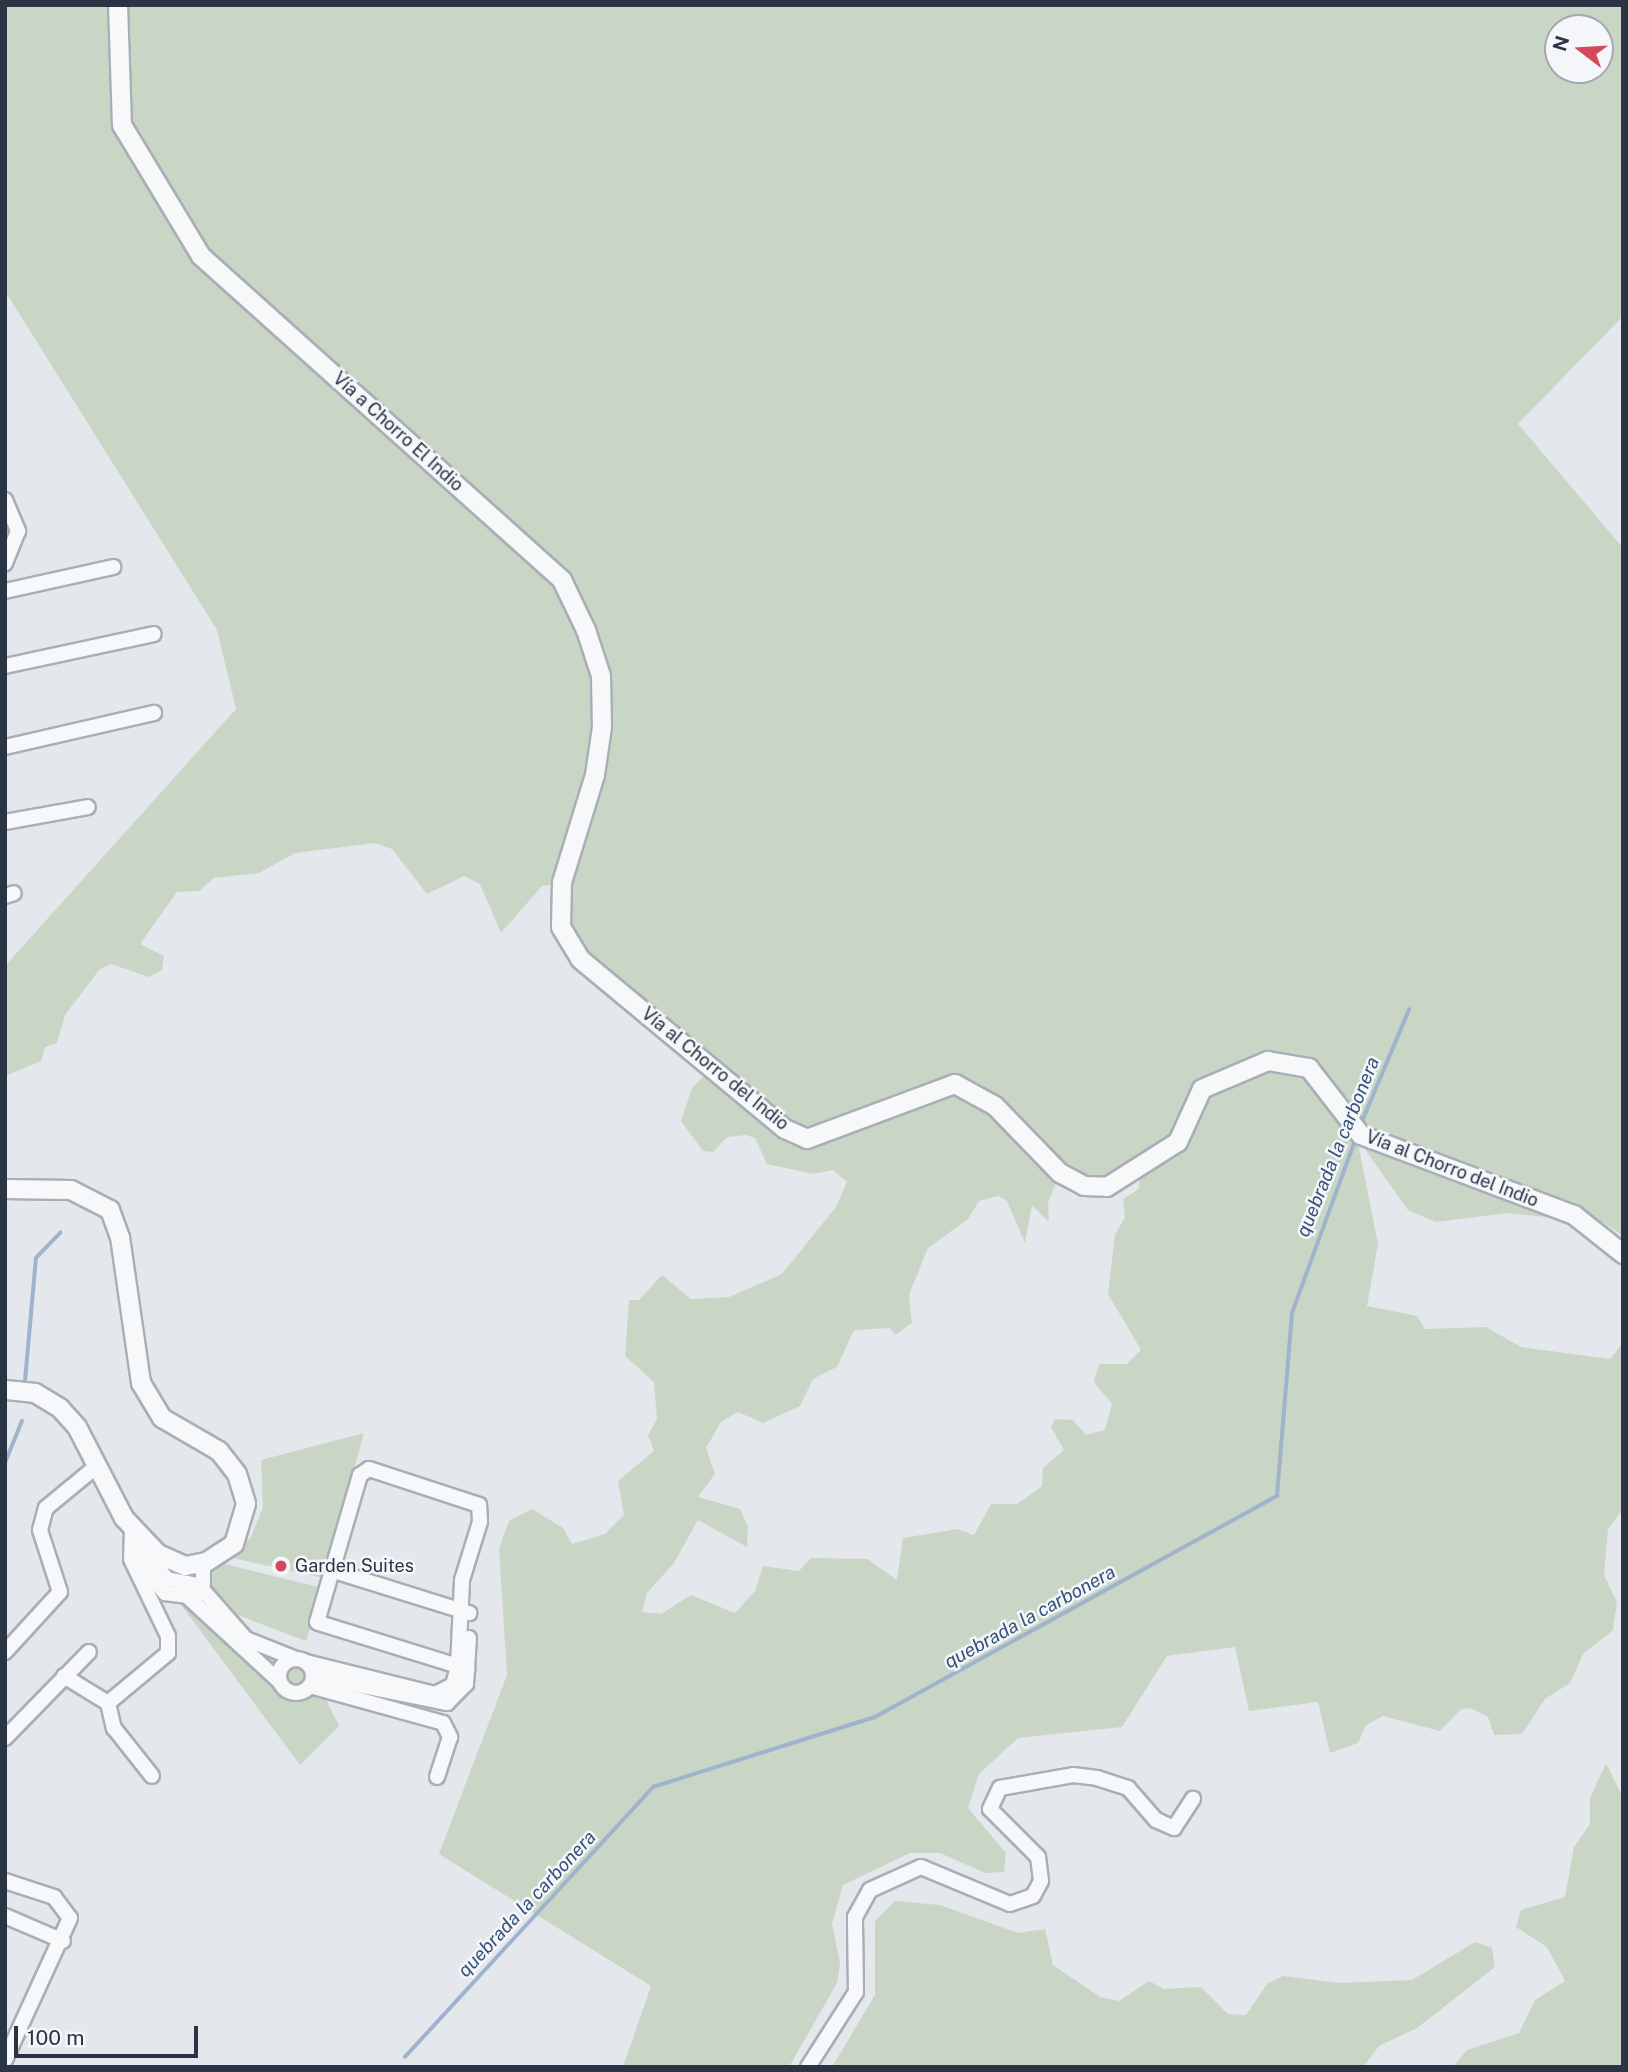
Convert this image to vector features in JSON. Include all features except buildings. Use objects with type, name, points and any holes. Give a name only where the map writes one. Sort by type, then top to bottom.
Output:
[{"type":"street","name":"Vía a Chorro El Indio","points":[[118,5],[122,125],[201,256],[562,580],[601,676],[602,727],[595,775],[562,883]]},
{"type":"street","points":[[5,563],[18,531],[8,510]]},
{"type":"street","points":[[5,591],[113,567]]},
{"type":"street","points":[[5,666],[154,634]]},
{"type":"street","points":[[5,747],[154,713]]},
{"type":"street","points":[[5,822],[88,807]]},
{"type":"street","name":"Vía al Chorro del Indio","points":[[562,883],[561,928],[580,959],[785,1129],[807,1139],[955,1084],[995,1106],[1060,1173],[1084,1186],[1107,1187],[1178,1142],[1202,1088],[1268,1061],[1309,1068],[1328,1101],[1361,1135],[1574,1215],[1623,1254]]},
{"type":"street","points":[[5,1189],[71,1190],[110,1210],[120,1237],[149,1404],[219,1451],[243,1489],[246,1504],[234,1544],[202,1563],[185,1566],[151,1548],[132,1527],[61,1408],[34,1393],[5,1390]]},
{"type":"street","points":[[5,1652],[60,1592],[40,1530],[46,1507],[97,1466]]},
{"type":"street","points":[[151,1548],[156,1565],[167,1579],[201,1587],[246,1639],[301,1661],[447,1703],[458,1698],[463,1668],[467,1572],[479,1505],[369,1469],[360,1475],[331,1570],[319,1623],[463,1668]]},
{"type":"street","points":[[108,1703],[156,1667],[170,1647],[131,1559],[132,1527]]},
{"type":"street","points":[[151,1548],[143,1566],[156,1586],[189,1598],[291,1693],[312,1681],[375,1681]]},
{"type":"street","points":[[189,1598],[201,1587],[202,1563]]},
{"type":"street","points":[[331,1570],[466,1612]]},
{"type":"street","points":[[5,1738],[89,1652]]},
{"type":"street","points":[[301,1661],[312,1681],[443,1723],[450,1737],[437,1777]]},
{"type":"street","points":[[280,1682],[282,1667],[301,1661]]},
{"type":"street","points":[[64,1676],[108,1703],[114,1728],[152,1776]]},
{"type":"street","points":[[808,2067],[856,1992],[855,1917],[870,1890],[921,1867],[1010,1904],[1033,1896],[1041,1881],[1038,1857],[990,1809],[1000,1788],[1093,1777],[1128,1788],[1156,1820],[1174,1828],[1193,1799]]},
{"type":"street","points":[[5,1881],[63,1903],[70,1919],[63,1941],[11,2032],[5,2060]]},
{"type":"street","points":[[5,1916],[63,1941]]},
{"type":"green space","points":[[5,5],[1623,5],[1623,316],[1518,424],[1623,548],[1623,1236],[1604,1223],[1507,1213],[1436,1222],[1408,1210],[1357,1138],[1378,1244],[1367,1306],[1417,1316],[1425,1329],[1486,1327],[1521,1347],[1610,1359],[1623,1343],[1623,1509],[1608,1529],[1604,1575],[1617,1602],[1613,1630],[1583,1654],[1570,1683],[1545,1699],[1522,1734],[1494,1735],[1488,1717],[1471,1708],[1461,1709],[1440,1731],[1383,1716],[1366,1725],[1358,1743],[1330,1753],[1318,1702],[1249,1711],[1235,1647],[1167,1656],[1122,1727],[1018,1738],[979,1774],[968,1808],[1006,1853],[1004,1872],[985,1873],[940,1853],[910,1853],[843,1885],[832,1924],[840,1963],[837,1983],[789,2067],[623,2067],[651,1986],[439,1854],[507,1675],[499,1548],[509,1521],[532,1509],[563,1528],[572,1544],[605,1534],[624,1515],[618,1481],[654,1451],[648,1435],[657,1419],[654,1382],[625,1356],[629,1300],[639,1300],[662,1275],[691,1299],[729,1297],[782,1274],[836,1207],[847,1182],[833,1170],[813,1174],[767,1164],[755,1138],[746,1135],[727,1137],[713,1152],[703,1151],[681,1121],[692,1088],[706,1074],[580,959],[561,927],[562,883],[542,886],[501,933],[480,884],[464,876],[427,894],[392,849],[375,843],[295,853],[259,873],[214,878],[199,891],[177,892],[140,944],[164,956],[162,970],[149,977],[111,964],[99,970],[65,1015],[57,1043],[45,1047],[41,1061],[5,1076],[5,966],[236,709],[217,630],[5,291]],"holes":[[[1060,1173],[1107,1187],[1139,1173],[1139,1189],[1123,1199],[1125,1218],[1115,1234],[1108,1294],[1141,1350],[1127,1364],[1100,1364],[1094,1382],[1112,1404],[1105,1430],[1086,1435],[1073,1420],[1055,1419],[1051,1427],[1064,1450],[1043,1468],[1042,1486],[1017,1504],[991,1504],[974,1535],[957,1529],[903,1538],[897,1580],[867,1559],[811,1558],[799,1571],[763,1566],[755,1591],[735,1613],[691,1595],[661,1614],[642,1612],[647,1593],[674,1563],[698,1520],[747,1547],[748,1527],[740,1509],[698,1497],[715,1474],[706,1448],[721,1422],[738,1412],[763,1423],[800,1406],[813,1379],[837,1367],[854,1330],[890,1328],[895,1335],[912,1323],[909,1295],[928,1248],[968,1219],[979,1201],[998,1196],[1007,1201],[1025,1243],[1032,1205],[1049,1222],[1048,1202]]]},
{"type":"green space","points":[[364,1433],[324,1578],[232,1558],[251,1537],[263,1507],[261,1460]]},
{"type":"green space","points":[[213,1561],[322,1588],[306,1641],[217,1607],[186,1568]]},
{"type":"green space","points":[[153,1567],[168,1569],[209,1615],[303,1652],[339,1726],[300,1765]]},
{"type":"green space","points":[[1606,1763],[1623,1798],[1623,2067],[1453,2067],[1467,2050],[1519,2033],[1535,2000],[1565,1981],[1547,1947],[1516,1927],[1521,1910],[1565,1897],[1574,1847],[1590,1824],[1590,1798]]},
{"type":"green space","points":[[895,1901],[940,1905],[1018,1933],[1045,1929],[1053,1965],[1100,1997],[1119,2001],[1149,1981],[1164,1989],[1201,1987],[1228,2014],[1246,2015],[1267,1984],[1283,1976],[1339,1983],[1412,1980],[1475,1942],[1492,1948],[1495,1967],[1417,2028],[1379,2046],[1363,2067],[832,2067],[875,1995],[875,1921]]},
{"type":"waterway","name":"quebrada la carbonera","points":[[1361,1124],[1409,1010]]},
{"type":"waterway","name":"quebrada la carbonera","points":[[405,2057],[653,1787],[875,1717],[1277,1496],[1292,1313],[1356,1138]]},
{"type":"waterway","points":[[25,1381],[36,1258],[60,1233]]},
{"type":"waterway","points":[[5,1463],[22,1421]]},
{"type":"place","name":"Garden Suites","points":[[281,1566]]}]
